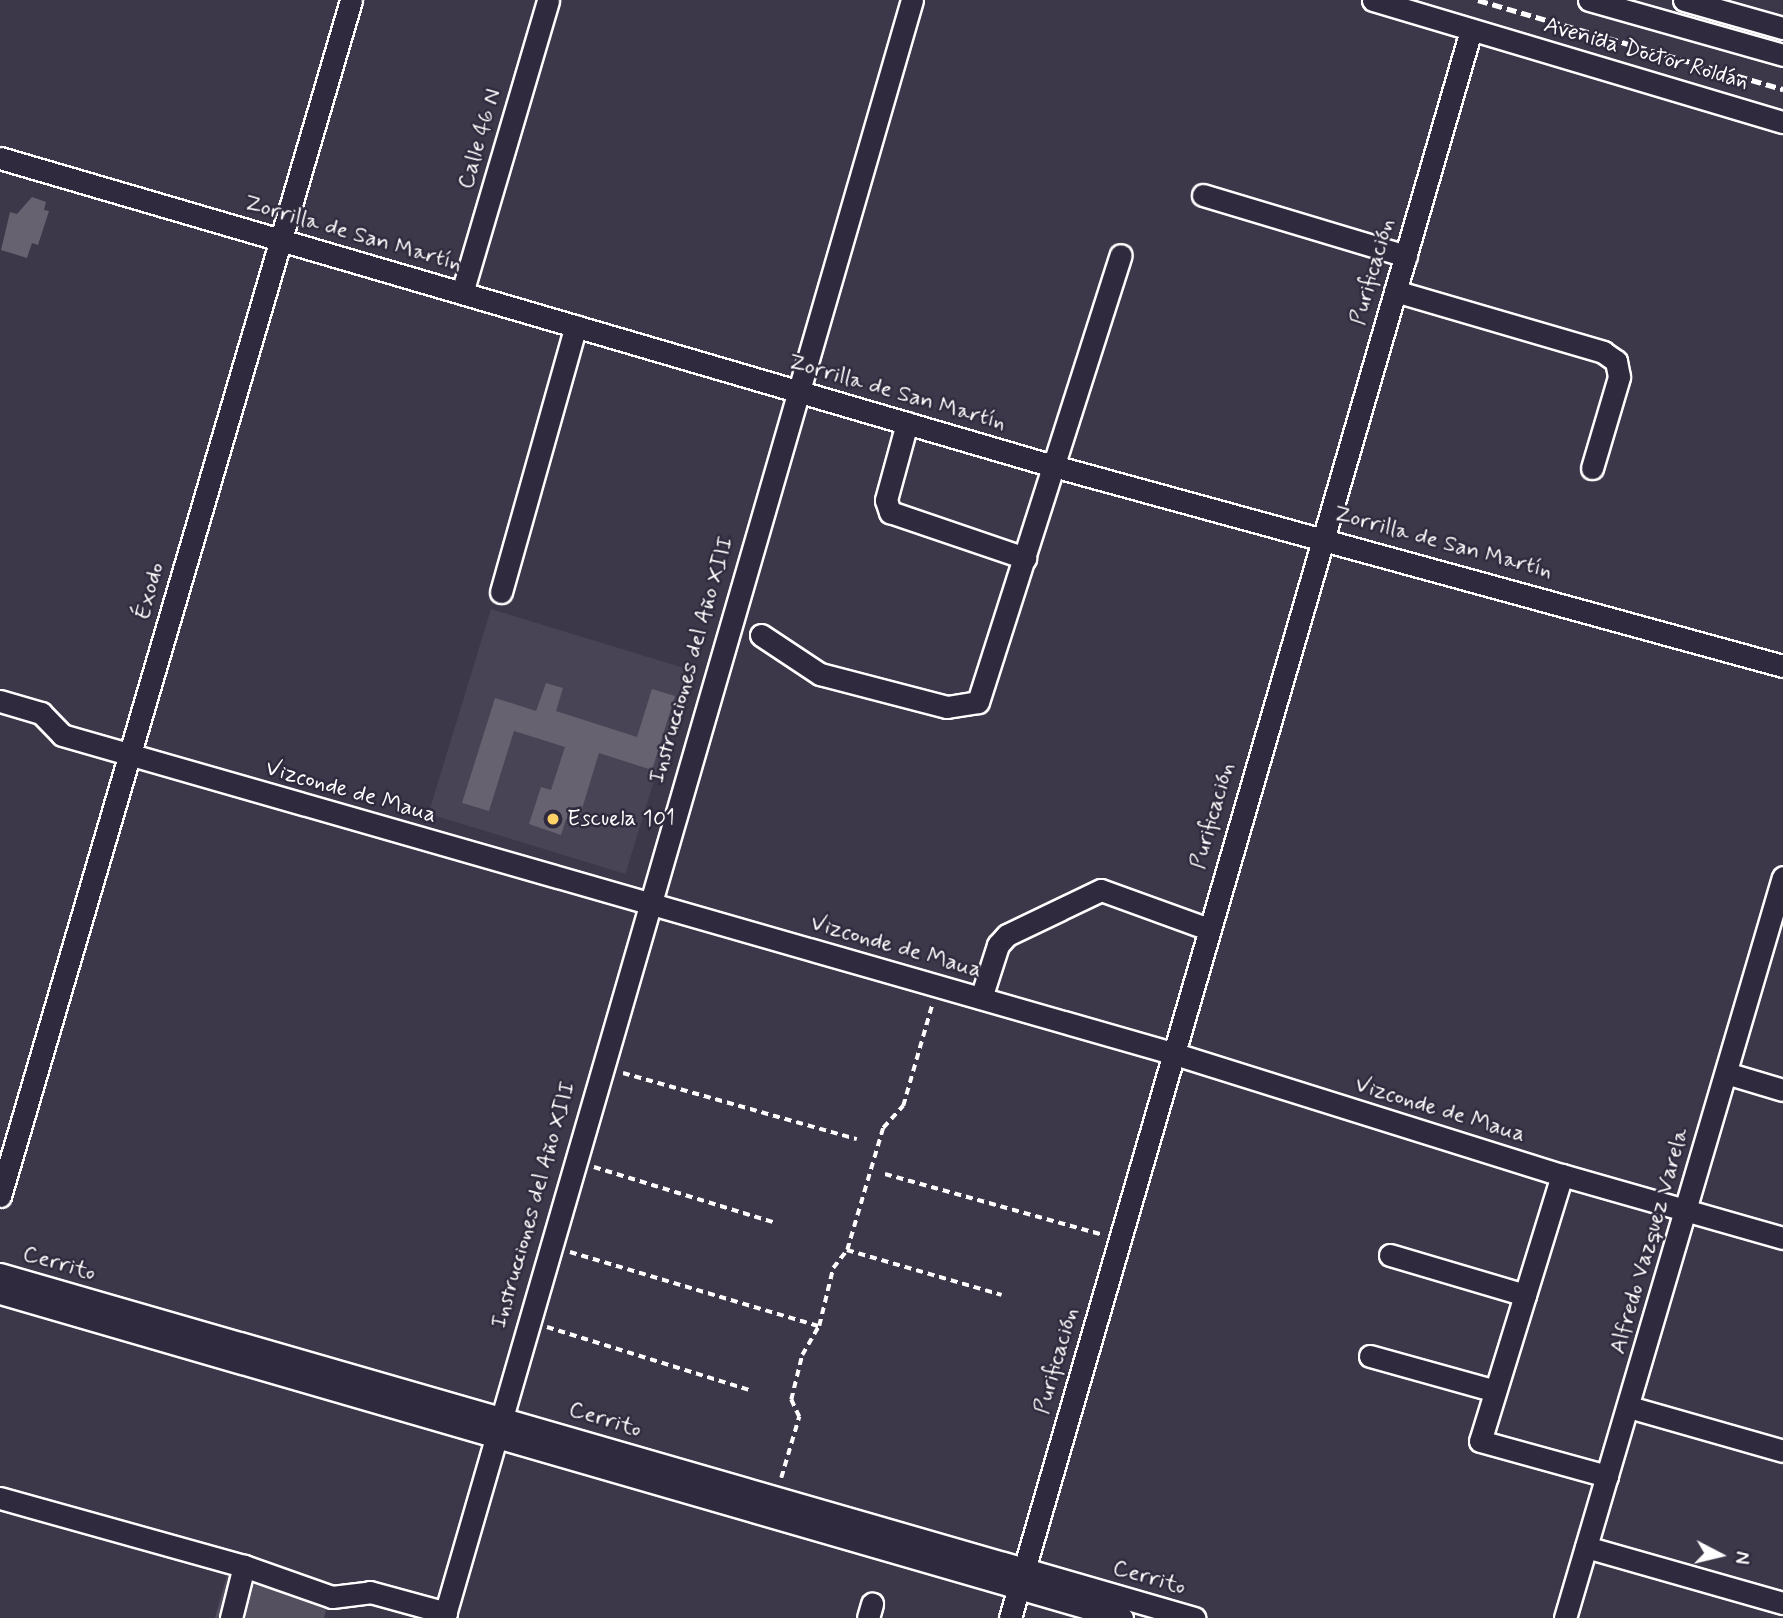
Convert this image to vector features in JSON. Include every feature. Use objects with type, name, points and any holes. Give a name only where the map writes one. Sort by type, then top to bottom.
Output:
[{"type":"street","name":"Éxodo","points":[[0,1196],[278,239],[351,0]]},
{"type":"street","name":"Calle 46 N","points":[[462,293],[548,0]]},
{"type":"street","name":"Instrucciones del Año XIII","points":[[445,1616],[497,1425],[912,0]]},
{"type":"street","name":"Avenida Doctor Roldán","points":[[1373,0],[1783,122]]},
{"type":"street","name":"Avenida Doctor Roldán","points":[[1589,0],[1783,55]]},
{"type":"street","points":[[1684,0],[1783,28]]},
{"type":"street","name":"Purificación","points":[[1010,1618],[1471,30]]},
{"type":"street","name":"Zorrilla de San Martín","points":[[0,158],[1057,467],[1322,537],[1783,666]]},
{"type":"street","points":[[1203,195],[1406,256]]},
{"type":"street","points":[[761,635],[820,674],[947,707],[969,707],[983,696],[1057,467],[1121,255]]},
{"type":"street","points":[[1395,291],[1603,352],[1616,361],[1619,377],[1592,468]]},
{"type":"street","points":[[500,592],[576,326]]},
{"type":"street","points":[[907,423],[886,500],[890,512],[1026,558]]},
{"type":"street","name":"Vizconde de Maua","points":[[0,701],[41,713],[62,735],[1172,1053],[1562,1175],[1783,1238]]},
{"type":"street","name":"Alfredo Vazquez Varela","points":[[1565,1618],[1783,877]]},
{"type":"street","points":[[981,998],[998,945],[1007,935],[1101,890],[1208,929]]},
{"type":"street","points":[[1726,1073],[1783,1090]]},
{"type":"street","points":[[1562,1175],[1480,1441],[1607,1476]]},
{"type":"street","points":[[1390,1255],[1525,1295]]},
{"type":"street","name":"Cerrito","points":[[0,1275],[497,1425],[1022,1578],[1194,1618]]},
{"type":"street","name":"Cerrito","points":[[0,1293],[776,1498],[1022,1578],[1122,1618]]},
{"type":"street","points":[[1370,1356],[1495,1391]]},
{"type":"street","points":[[1629,1407],[1783,1451]]},
{"type":"street","points":[[0,1498],[244,1566],[332,1597],[370,1592],[445,1616]]},
{"type":"street","points":[[1586,1547],[1783,1603]]},
{"type":"street","points":[[231,1618],[244,1566]]},
{"type":"path","points":[[776,1498],[799,1417],[791,1401],[802,1355],[819,1326],[833,1268],[847,1250],[883,1128],[903,1106],[937,986]]},
{"type":"path","points":[[602,1067],[857,1139]]},
{"type":"path","points":[[574,1161],[776,1223]]},
{"type":"path","points":[[885,1174],[1119,1238]]},
{"type":"path","points":[[550,1246],[819,1326]]},
{"type":"path","points":[[847,1250],[1002,1295]]},
{"type":"path","points":[[528,1321],[752,1391]]},
{"type":"shaded area","points":[[491,609],[688,669],[625,874],[428,814]]},
{"type":"shaded area","points":[[227,1576],[327,1605],[324,1618],[215,1618]]},
{"type":"building","points":[[32,197],[46,202],[44,210],[49,211],[38,245],[32,243],[27,258],[1,250],[10,212],[17,214]]},
{"type":"building","points":[[546,683],[563,688],[556,711],[637,737],[652,689],[675,696],[652,770],[599,753],[578,822],[566,819],[561,835],[529,824],[541,787],[551,790],[565,747],[514,731],[489,811],[462,803],[495,698],[536,711]]},
{"type":"railway","points":[[1478,0],[1783,89]]},
{"type":"place","name":"Escuela 101","points":[[553,819]]}]
